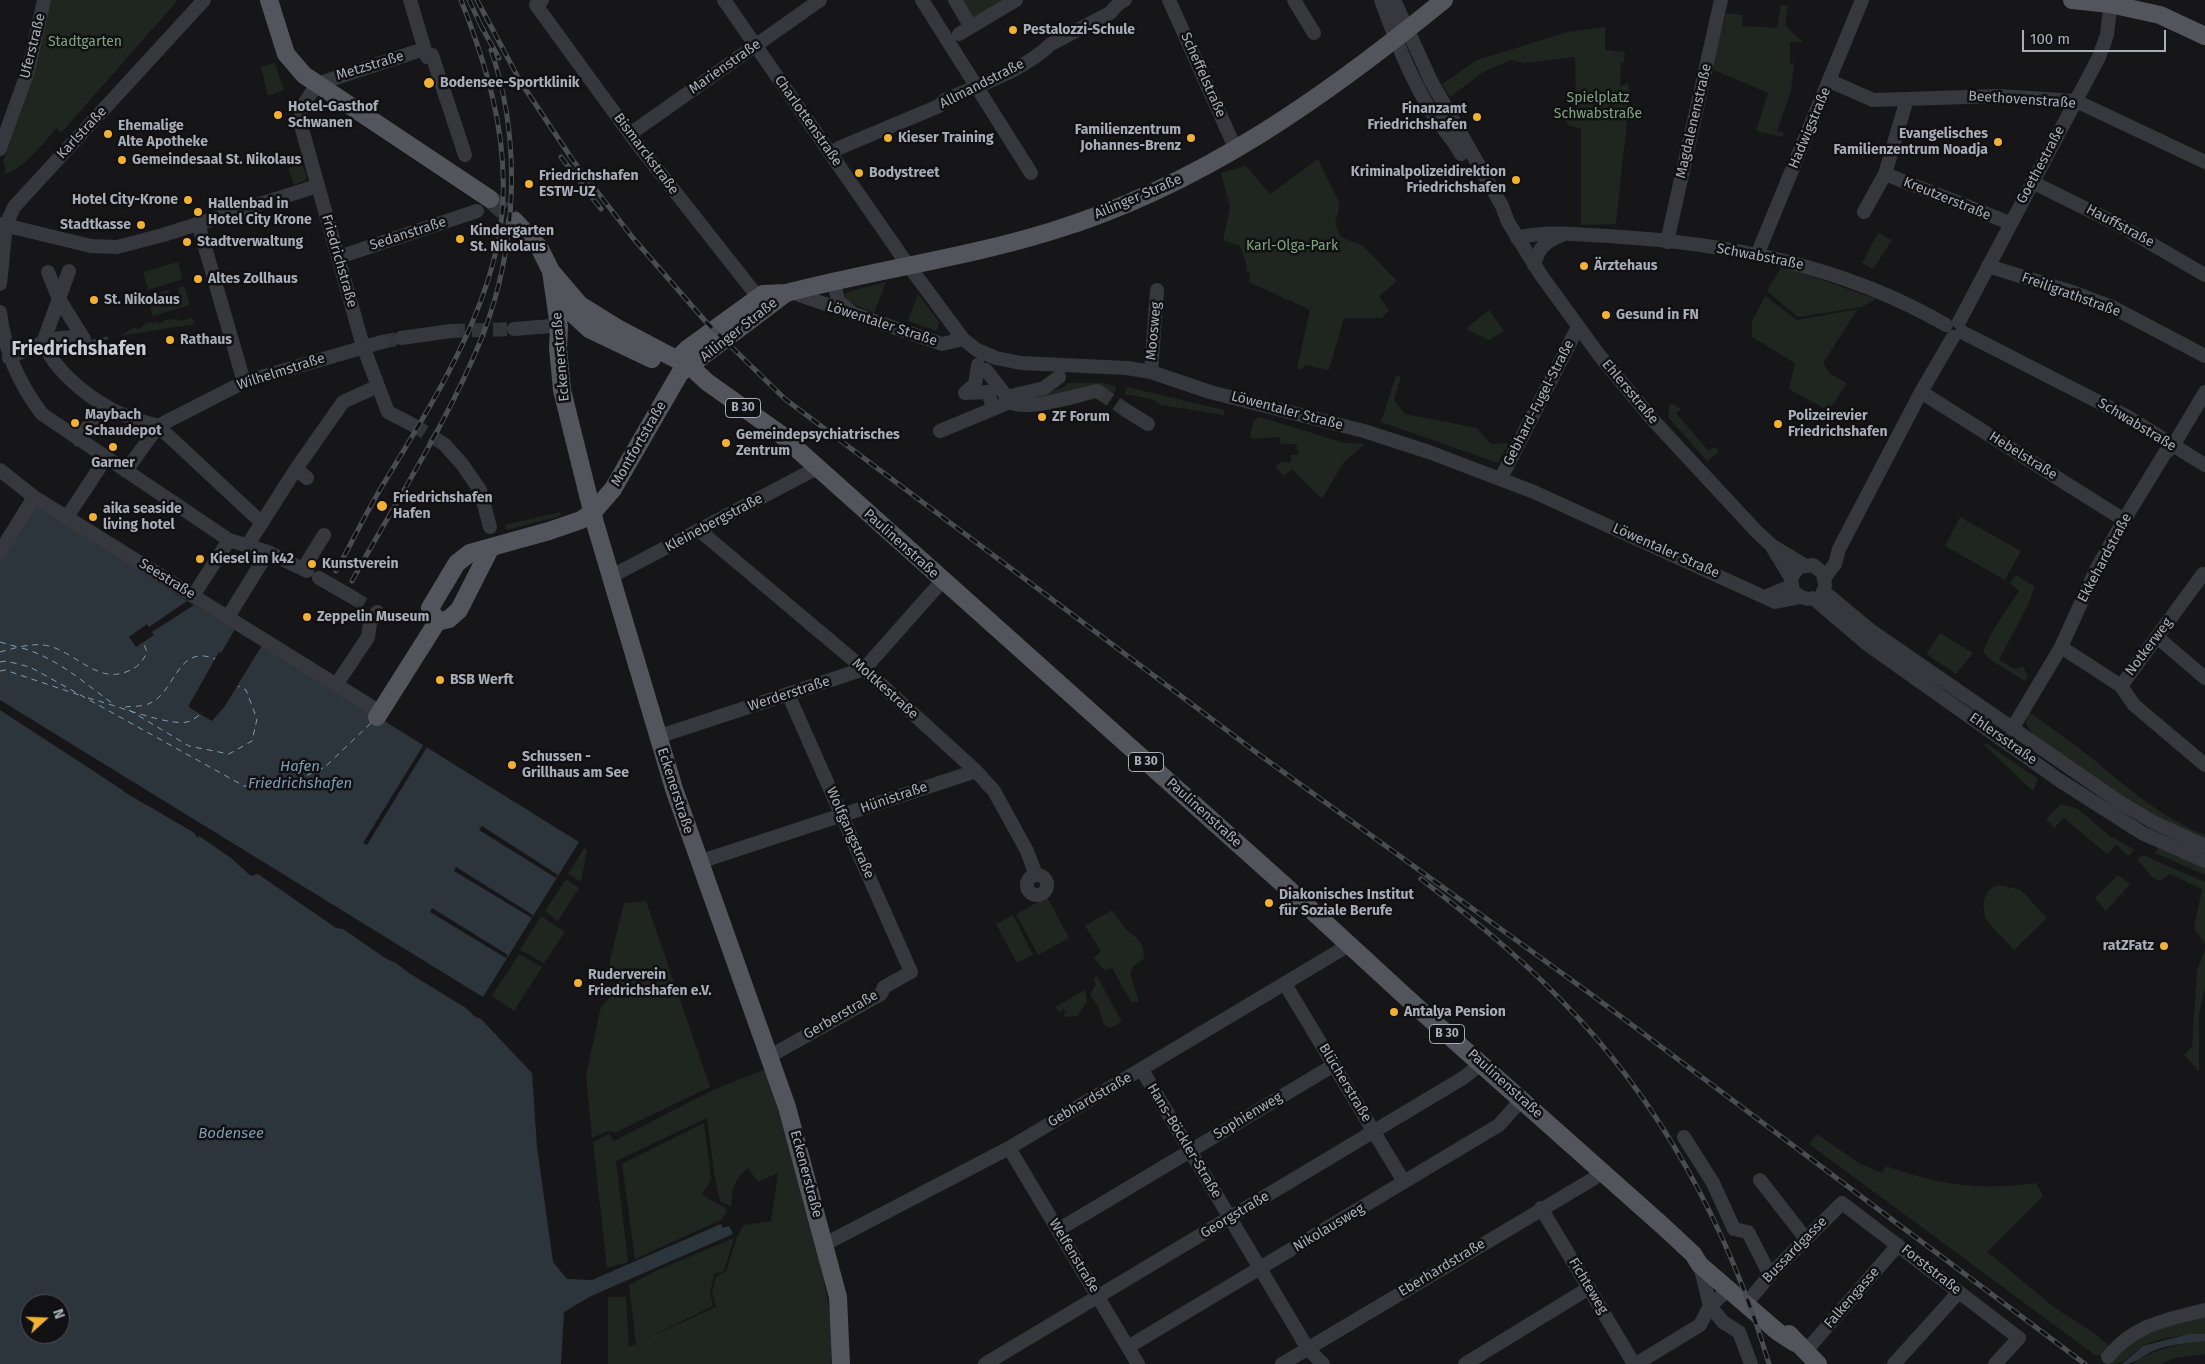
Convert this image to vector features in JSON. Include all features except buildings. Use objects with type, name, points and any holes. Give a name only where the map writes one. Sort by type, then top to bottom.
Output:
[{"type":"main road","points":[[269,0],[286,54],[296,67],[316,84],[490,199]]},
{"type":"main road","name":"Ailinger Straße","points":[[683,366],[687,349],[763,294],[791,292],[1015,241],[1093,217],[1153,194],[1236,150],[1300,108],[1401,35],[1444,0]]},
{"type":"main road","points":[[2072,0],[2111,2],[2160,15],[2205,36]]},
{"type":"main road","name":"Eckenerstraße","points":[[515,221],[539,247],[551,271],[562,390],[610,577],[657,736],[699,862],[787,1107],[838,1297],[841,1364]]},
{"type":"main road","name":"Paulinenstraße","points":[[551,271],[560,294],[574,315],[589,329],[683,366]]},
{"type":"main road","name":"Paulinenstraße","points":[[551,271],[580,305],[683,366],[779,433],[1601,1170],[1696,1260],[1704,1259],[1743,1297],[1781,1326],[1806,1353]]},
{"type":"main road","name":"Ailinger Straße","points":[[683,366],[791,292]]},
{"type":"main road","name":"B 30","points":[[574,315],[578,314],[602,319]]},
{"type":"main road","points":[[555,326],[574,315]]},
{"type":"main road","name":"Montfortstraße","points":[[593,512],[614,488],[683,366]]},
{"type":"main road","points":[[436,622],[430,608],[456,562],[470,553],[549,531],[581,520],[593,512]]},
{"type":"main road","points":[[374,712],[436,622],[448,619],[458,610],[491,547]]},
{"type":"street","name":"Uferstraße","points":[[0,149],[28,71],[44,0]]},
{"type":"street","name":"Karlstraße","points":[[0,284],[3,225],[18,202],[120,93],[153,53],[204,0]]},
{"type":"street","points":[[410,0],[424,49],[427,57],[432,55],[465,155]]},
{"type":"street","name":"Charlottenstraße","points":[[724,0],[963,339]]},
{"type":"street","name":"Marienstraße","points":[[632,137],[820,0]]},
{"type":"street","points":[[922,0],[1031,173]]},
{"type":"street","points":[[955,0],[966,30],[1016,0]]},
{"type":"street","name":"Allmandstraße","points":[[831,154],[847,144],[939,106],[945,100],[1002,75],[1043,52],[1051,44],[1110,13],[1118,4],[1126,0]]},
{"type":"street","name":"Scheffelstraße","points":[[1169,0],[1236,150]]},
{"type":"street","points":[[1294,0],[1314,33]]},
{"type":"street","points":[[1381,0],[1401,35]]},
{"type":"street","points":[[1394,0],[1401,35]]},
{"type":"street","name":"Magdalenenstraße","points":[[1667,242],[1722,0]]},
{"type":"street","name":"Hadwigstraße","points":[[1757,255],[1862,0]]},
{"type":"street","name":"Bismarckstraße","points":[[539,2],[632,137],[754,292],[763,294]]},
{"type":"street","name":"Goethestraße","points":[[1815,591],[1835,564],[1839,548],[2099,58],[2107,35],[2111,2]]},
{"type":"street","name":"Ehlersstraße","points":[[1401,35],[1433,114],[1452,139],[1496,212],[1508,222],[1534,265],[1578,327],[1653,420],[1771,545],[1791,582],[1815,591],[2118,801],[2154,822],[2205,846]]},
{"type":"street","name":"Metzstraße","points":[[316,84],[424,49]]},
{"type":"street","name":"Beethovenstraße","points":[[1830,81],[1873,100],[1999,96],[2076,101],[2205,162]]},
{"type":"street","name":"Friedrichstraße","points":[[316,84],[300,112],[300,122],[317,186],[339,257],[363,346],[389,419],[413,425]]},
{"type":"street","points":[[1864,212],[1885,174],[1907,99]]},
{"type":"street","name":"Kreutzerstraße","points":[[1885,174],[2010,224]]},
{"type":"street","name":"Hauffstraße","points":[[2032,182],[2119,225],[2205,275]]},
{"type":"street","points":[[3,225],[91,246],[116,247],[317,186]]},
{"type":"street","name":"Sedanstraße","points":[[339,257],[476,211]]},
{"type":"street","points":[[198,223],[244,382]]},
{"type":"street","name":"Schwabstraße","points":[[1517,238],[1550,232],[1667,242],[1794,262],[1859,283],[2128,417],[2205,464]]},
{"type":"street","points":[[1534,265],[1536,255],[1547,241],[1562,234]]},
{"type":"street","name":"Freiligrathstraße","points":[[1988,266],[2075,293],[2112,307],[2205,356]]},
{"type":"street","points":[[69,271],[43,343],[48,354],[73,381],[112,410],[158,426],[262,523]]},
{"type":"street","points":[[9,358],[54,338],[72,336],[84,340],[59,299],[48,272]]},
{"type":"street","points":[[833,282],[839,302],[854,315]]},
{"type":"street","name":"Moosweg","points":[[1150,372],[1157,290]]},
{"type":"street","name":"Löwentaler Straße","points":[[791,292],[942,344],[963,339],[977,350],[996,358],[1021,363],[1127,368],[1150,372],[1210,392],[1364,431],[1501,478],[1775,602],[1815,591]]},
{"type":"street","points":[[0,312],[3,338],[9,358],[25,391],[42,414],[229,540],[268,552],[338,586],[352,597]]},
{"type":"street","points":[[514,329],[555,326]]},
{"type":"street","name":"Gebhard-Fugel-Straße","points":[[1501,478],[1578,327]]},
{"type":"street","points":[[401,338],[451,331]]},
{"type":"street","name":"Wilhelmstraße","points":[[158,426],[244,382],[382,342]]},
{"type":"street","points":[[993,408],[988,392],[965,393],[975,384],[982,367],[1007,397],[1044,388],[1059,377]]},
{"type":"street","points":[[247,546],[262,523],[287,474],[344,402],[378,386]]},
{"type":"street","points":[[940,431],[1010,402],[1017,406],[1033,407],[1099,392]]},
{"type":"street","name":"Hebelstraße","points":[[1921,392],[2124,520]]},
{"type":"street","name":"Ekkehardstraße","points":[[2012,728],[2061,647],[2096,570],[2124,520],[2165,453],[2173,446],[2205,392]]},
{"type":"street","points":[[79,440],[103,404]]},
{"type":"street","points":[[1127,411],[1148,424]]},
{"type":"street","points":[[126,471],[158,426]]},
{"type":"street","points":[[444,444],[480,490],[490,527]]},
{"type":"street","points":[[67,517],[106,458]]},
{"type":"street","name":"Kleinebergstraße","points":[[610,577],[817,468]]},
{"type":"street","name":"Seestraße","points":[[0,470],[34,497],[336,685],[374,712]]},
{"type":"street","points":[[287,474],[308,478]]},
{"type":"street","points":[[0,552],[34,497]]},
{"type":"street","name":"Moltkestraße","points":[[700,531],[864,669],[976,770],[994,792],[1027,851],[1036,875]]},
{"type":"street","points":[[310,573],[324,535]]},
{"type":"street","points":[[192,596],[229,540]]},
{"type":"street","name":"Ehlersstraße","points":[[1771,545],[1808,565],[1820,569],[1815,591]]},
{"type":"street","points":[[1765,597],[1791,582],[1796,570],[1839,548]]},
{"type":"street","points":[[228,617],[268,552]]},
{"type":"street","name":"Notkerweg","points":[[2061,647],[2120,686],[2204,575]]},
{"type":"street","points":[[864,669],[943,580]]},
{"type":"street","name":"Ehlersstraße","points":[[1815,591],[1891,661],[2060,780],[2172,852],[2205,863]]},
{"type":"street","points":[[336,685],[368,636],[375,610]]},
{"type":"street","points":[[2158,637],[2205,678]]},
{"type":"street","name":"Werderstraße","points":[[657,736],[864,669]]},
{"type":"street","points":[[2120,686],[2134,705],[2205,765]]},
{"type":"street","name":"Wolfgangstraße","points":[[788,694],[911,972]]},
{"type":"street","name":"Hünistraße","points":[[699,862],[976,770]]},
{"type":"street","name":"Gebhardstraße","points":[[825,1244],[1009,1148],[1348,945]]},
{"type":"street","name":"Gerberstraße","points":[[770,1056],[881,994],[884,987],[911,972]]},
{"type":"street","name":"Blücherstraße","points":[[1285,984],[1404,1182]]},
{"type":"street","name":"Georgstraße","points":[[986,1364],[1463,1078],[1482,1063]]},
{"type":"street","name":"Sophienweg","points":[[1058,1230],[1334,1065]]},
{"type":"street","name":"Hans-Böckler-Straße","points":[[1142,1070],[1308,1349],[1322,1364]]},
{"type":"street","name":"Nikolausweg","points":[[1128,1347],[1260,1270],[1498,1125],[1522,1099]]},
{"type":"street","points":[[1684,1137],[1699,1159],[1707,1176],[1714,1183],[1734,1229],[1748,1232],[1770,1275]]},
{"type":"street","name":"Welfenstraße","points":[[1009,1148],[1138,1364]]},
{"type":"street","name":"Eberhardstraße","points":[[1282,1364],[1593,1178],[1601,1170]]},
{"type":"street","points":[[1760,1180],[1806,1239]]},
{"type":"street","name":"Bussardgasse","points":[[1743,1297],[1770,1275],[1842,1203]]},
{"type":"street","name":"Forststraße","points":[[1842,1203],[2019,1338],[1995,1364]]},
{"type":"street","name":"Fichteweg","points":[[1541,1208],[1635,1364]]},
{"type":"street","name":"Falkengasse","points":[[1806,1353],[1898,1245]]},
{"type":"street","points":[[1696,1260],[1710,1306],[1723,1322],[1739,1332],[1751,1364]]},
{"type":"street","points":[[1466,1364],[1589,1288]]},
{"type":"street","points":[[1894,1364],[1959,1292]]},
{"type":"street","points":[[1635,1364],[1700,1325],[1710,1306],[1726,1293],[1743,1297]]},
{"type":"street","points":[[2108,1357],[2134,1333],[2148,1325],[2205,1310]]},
{"type":"green space","name":"Stadtgarten","points":[[49,0],[178,0],[61,133],[56,128],[25,162],[4,174],[6,168],[3,163],[26,96]]},
{"type":"green space","points":[[961,0],[1004,0],[972,19]]},
{"type":"green space","points":[[1781,5],[1788,6],[1785,25],[1803,42],[1790,42],[1790,63],[1794,63],[1791,91],[1777,131],[1784,133],[1783,137],[1756,131],[1768,93],[1712,69],[1726,13],[1743,15],[1742,26],[1777,28]]},
{"type":"green space","name":"Spielplatz Schwabstraße","points":[[1605,27],[1605,50],[1625,52],[1624,63],[1621,62],[1620,87],[1628,83],[1630,92],[1616,224],[1581,225],[1581,129],[1570,126],[1559,114],[1576,104],[1575,57],[1524,63],[1511,60],[1483,72],[1450,97],[1442,84],[1477,60],[1568,32]]},
{"type":"green space","points":[[275,63],[284,90],[268,96],[261,67]]},
{"type":"green space","name":"Karl-Olga-Park","points":[[1318,159],[1340,204],[1335,224],[1341,237],[1363,246],[1397,281],[1379,296],[1389,310],[1382,318],[1344,318],[1329,370],[1305,365],[1302,370],[1297,368],[1310,310],[1249,282],[1250,273],[1246,271],[1247,266],[1240,246],[1223,240],[1230,207],[1221,173],[1246,166],[1270,194]]},
{"type":"green space","points":[[302,164],[307,177],[304,181],[294,185],[288,168]]},
{"type":"green space","points":[[1878,233],[1892,240],[1873,269],[1862,263]]},
{"type":"green space","points":[[178,262],[183,279],[148,290],[143,272]]},
{"type":"green space","points":[[1782,266],[1876,299],[1862,307],[1798,317],[1767,291]]},
{"type":"green space","points":[[886,282],[874,313],[846,301],[845,294],[850,291]]},
{"type":"green space","points":[[184,286],[190,305],[153,316],[147,296],[168,290],[171,296],[179,293],[178,288]]},
{"type":"green space","points":[[918,294],[939,322],[937,331],[908,321]]},
{"type":"green space","points":[[1765,296],[1797,320],[1858,309],[1823,363],[1830,374],[1847,383],[1829,411],[1789,389],[1795,363],[1752,337],[1752,322]]},
{"type":"green space","points":[[1489,310],[1504,331],[1489,340],[1467,330],[1469,326]]},
{"type":"green space","points":[[192,318],[195,324],[120,336],[135,327],[137,330],[147,323],[157,322],[158,324],[164,322],[164,320],[178,319],[179,321]]},
{"type":"green space","points":[[1396,375],[1401,377],[1394,400],[1405,414],[1477,428],[1491,444],[1509,443],[1498,463],[1381,422]]},
{"type":"green space","points":[[1068,383],[1101,383],[1116,386],[1115,392],[1102,389],[1040,398],[1042,394],[1062,388]]},
{"type":"green space","points":[[1127,387],[1224,410],[1224,415],[1161,405],[1152,399],[1125,394]]},
{"type":"green space","points":[[1670,403],[1682,409],[1676,413],[1708,450],[1715,447],[1719,452],[1707,461],[1668,417]]},
{"type":"green space","points":[[1260,417],[1344,443],[1365,444],[1343,463],[1322,499],[1292,469],[1284,476],[1275,467],[1281,462],[1291,462],[1291,455],[1299,455],[1296,444],[1281,444],[1279,437],[1251,439],[1250,435],[1254,420]]},
{"type":"green space","points":[[560,512],[561,516],[506,530],[505,525]]},
{"type":"green space","points":[[1960,517],[2021,551],[2005,580],[1945,546]]},
{"type":"green space","points":[[2016,575],[2035,587],[2028,605],[1999,660],[2015,669],[2023,666],[2028,677],[2025,681],[1989,659],[1983,651],[1993,630],[2019,591],[2010,583]]},
{"type":"green space","points":[[1940,633],[1973,653],[1956,674],[1926,654]]},
{"type":"green space","points":[[2029,712],[2146,802],[2174,820],[2205,835],[2205,841],[2146,812],[2034,736],[2026,724]]},
{"type":"green space","points":[[1986,743],[2038,779],[2033,791],[1984,745]]},
{"type":"green space","points":[[2061,804],[2078,809],[2110,836],[2135,850],[2128,856],[2116,845],[2107,854],[2064,818],[2054,828],[2046,819]]},
{"type":"green space","points":[[584,848],[587,850],[581,882],[568,874]]},
{"type":"green space","points":[[2158,848],[2205,868],[2205,875],[2155,853]]},
{"type":"green space","points":[[2143,855],[2205,882],[2205,943],[2194,929],[2202,889],[2170,874],[2160,881],[2152,877],[2137,859]]},
{"type":"green space","points":[[2118,875],[2130,884],[2106,911],[2095,898]]},
{"type":"green space","points":[[566,879],[579,888],[558,921],[545,911]]},
{"type":"green space","points":[[2000,885],[2021,890],[2047,918],[2014,950],[1987,921],[1985,916],[1984,899],[1986,894],[1994,887]]},
{"type":"green space","points":[[1047,897],[1069,938],[1038,955],[1016,914]]},
{"type":"green space","points":[[646,901],[710,1087],[616,1132],[608,1131],[592,1138],[586,1075],[601,1006],[622,987],[608,968],[624,903]]},
{"type":"green space","points":[[1112,910],[1143,948],[1144,958],[1133,967],[1130,974],[1139,1002],[1131,1002],[1112,968],[1105,971],[1094,958],[1101,951],[1085,926]]},
{"type":"green space","points":[[1013,915],[1033,955],[1017,963],[996,924]]},
{"type":"green space","points":[[541,916],[565,932],[544,963],[520,950]]},
{"type":"green space","points":[[2205,949],[2205,987],[2199,1015],[2199,1071],[2184,1055],[2192,1047],[2197,970]]},
{"type":"green space","points":[[519,954],[542,967],[514,1011],[492,996]]},
{"type":"green space","points":[[1097,976],[1122,1022],[1110,1028],[1104,1025],[1099,1008],[1090,995],[1096,984],[1094,978]]},
{"type":"green space","points":[[1085,990],[1087,1001],[1078,1016],[1066,1017],[1063,1015],[1066,1013],[1063,1009],[1060,1011],[1061,1014],[1055,1007]]},
{"type":"green space","points":[[766,1069],[801,1186],[822,1272],[833,1328],[831,1364],[608,1364],[608,1297],[626,1297],[629,1347],[636,1344],[629,1285],[658,1270],[734,1238],[724,1271],[714,1274],[710,1293],[713,1306],[643,1340],[716,1307],[712,1292],[716,1277],[726,1271],[737,1237],[744,1225],[771,1221],[778,1173],[758,1182],[748,1168],[739,1177],[735,1185],[731,1207],[720,1201],[715,1179],[707,1118],[616,1161],[628,1262],[607,1268],[593,1142],[609,1134],[614,1141],[715,1089]]},
{"type":"green space","points":[[704,1123],[711,1179],[702,1195],[726,1208],[727,1212],[721,1220],[635,1259],[622,1164]]},
{"type":"green space","points":[[1817,1134],[1859,1163],[1882,1173],[1886,1166],[1924,1178],[1960,1185],[1996,1186],[2036,1183],[2043,1196],[1987,1252],[2054,1307],[2091,1331],[2110,1348],[2102,1356],[2095,1355],[1809,1144]]},
{"type":"green space","points":[[2205,1314],[2205,1334],[2157,1341],[2138,1349],[2124,1361],[2110,1364],[2134,1335]]},
{"type":"green space","points":[[2205,1341],[2205,1354],[2175,1358],[2161,1364],[2133,1364],[2150,1354],[2168,1348]]},
{"type":"water","name":"Hafen Friedrichshafen","points":[[32,502],[187,601],[235,629],[221,653],[219,652],[189,705],[190,708],[212,721],[225,706],[262,645],[579,842],[483,997],[0,700],[0,556]]},
{"type":"water","name":"Bodensee","points":[[0,710],[129,795],[193,832],[198,838],[199,836],[231,858],[251,876],[258,874],[336,928],[343,929],[481,1019],[532,1073],[537,1147],[553,1262],[567,1279],[592,1280],[721,1224],[723,1228],[729,1226],[733,1234],[591,1296],[564,1312],[561,1364],[0,1364]]},
{"type":"water","points":[[2189,1334],[2205,1334],[2205,1341],[2164,1347],[2153,1351],[2137,1361],[2122,1364],[2143,1346]]},
{"type":"pier","points":[[187,601],[194,605],[152,632],[154,635],[136,647],[129,637],[147,624],[149,627]]},
{"type":"pier","points":[[424,744],[427,747],[367,845],[363,843]]},
{"type":"pier","points":[[482,826],[558,875],[556,878],[479,830]]},
{"type":"pier","points":[[456,867],[533,915],[532,918],[454,871]]},
{"type":"pier","points":[[432,908],[508,955],[506,958],[430,912]]},
{"type":"waterway","points":[[88,342],[107,338]]},
{"type":"ferry route","points":[[0,642],[18,647]]},
{"type":"ferry route","points":[[0,652],[30,645],[49,646],[96,670],[106,674],[115,674],[126,672],[141,662],[147,652],[143,642]]},
{"type":"ferry route","points":[[22,648],[35,652],[58,664],[112,703]]},
{"type":"ferry route","points":[[125,707],[146,705],[157,699],[177,672],[192,658],[202,656],[215,659]]},
{"type":"ferry route","points":[[0,662],[6,661],[30,667],[244,786],[286,785],[325,767],[371,723]]},
{"type":"ferry route","points":[[0,671],[5,670],[82,696]]},
{"type":"ferry route","points":[[129,710],[189,746],[229,754],[252,741],[257,719],[246,690],[238,686]]},
{"type":"ferry route","points":[[88,698],[156,719],[182,723],[190,721],[203,712]]},
{"type":"tunnel","points":[[490,199],[515,221]]},
{"type":"tunnel","points":[[451,331],[514,329]]},
{"type":"tunnel","points":[[382,342],[401,338]]},
{"type":"tunnel","points":[[1099,392],[1127,411]]},
{"type":"tunnel","points":[[413,425],[444,444]]},
{"type":"tunnel","points":[[352,597],[367,606]]},
{"type":"railway","points":[[336,571],[375,498],[441,386],[460,349],[477,312],[490,274],[499,236],[503,198],[503,172],[498,122],[479,48],[461,0]]},
{"type":"railway","points":[[469,0],[483,30]]},
{"type":"railway","points":[[477,0],[520,81],[572,159],[633,238],[706,322],[785,399],[1257,753],[1588,992],[2085,1364]]},
{"type":"railway","points":[[480,24],[499,58]]},
{"type":"railway","points":[[352,581],[454,400],[482,337],[494,303],[503,267],[508,231],[511,157],[508,121],[501,85],[491,50]]},
{"type":"railway","points":[[561,157],[601,209]]},
{"type":"railway","points":[[1421,879],[1493,937],[1545,983],[1597,1039],[1630,1080],[1660,1124],[1712,1216],[1734,1264],[1769,1364]]},
{"type":"place","name":"Pestalozzi-Schule","points":[[1013,30]]},
{"type":"place","name":"Bodensee-Sportklinik","points":[[429,83]]},
{"type":"place","name":"Hotel-Gasthof Schwanen","points":[[278,115]]},
{"type":"place","name":"Finanzamt Friedrichshafen","points":[[1477,117]]},
{"type":"place","name":"Ehemalige Alte Apotheke","points":[[108,134]]},
{"type":"place","name":"Kieser Training","points":[[888,138]]},
{"type":"place","name":"Familienzentrum Johannes-Brenz","points":[[1191,138]]},
{"type":"place","name":"Evangelisches Familienzentrum Noadja","points":[[1998,142]]},
{"type":"place","name":"Gemeindesaal St. Nikolaus","points":[[122,160]]},
{"type":"place","name":"Bodystreet","points":[[859,173]]},
{"type":"place","name":"Kriminalpolizeidirektion Friedrichshafen","points":[[1516,180]]},
{"type":"place","name":"Friedrichshafen ESTW-UZ","points":[[529,184]]},
{"type":"place","name":"Hotel City-Krone","points":[[188,200]]},
{"type":"place","name":"Hallenbad in Hotel City Krone","points":[[198,212]]},
{"type":"place","name":"Stadtkasse","points":[[141,225]]},
{"type":"place","name":"Kindergarten St. Nikolaus","points":[[460,239]]},
{"type":"place","name":"Stadtverwaltung","points":[[187,242]]},
{"type":"place","name":"Ärztehaus","points":[[1584,266]]},
{"type":"place","name":"Altes Zollhaus","points":[[198,279]]},
{"type":"place","name":"St. Nikolaus","points":[[94,300]]},
{"type":"place","name":"Gesund in FN","points":[[1606,315]]},
{"type":"place","name":"Rathaus","points":[[170,340]]},
{"type":"place","name":"ZF Forum","points":[[1042,417]]},
{"type":"place","name":"Maybach Schaudepot","points":[[75,423]]},
{"type":"place","name":"Polizeirevier Friedrichshafen","points":[[1778,424]]},
{"type":"place","name":"Gemeindepsychiatrisches Zentrum","points":[[726,443]]},
{"type":"place","name":"Garner","points":[[113,447]]},
{"type":"place","name":"Friedrichshafen Hafen","points":[[382,506]]},
{"type":"place","name":"aika seaside living hotel","points":[[93,517]]},
{"type":"place","name":"Kiesel im k42","points":[[200,559]]},
{"type":"place","name":"Kunstverein","points":[[312,564]]},
{"type":"place","name":"Zeppelin Museum","points":[[307,617]]},
{"type":"place","name":"BSB Werft","points":[[440,680]]},
{"type":"place","name":"Schussen - Grillhaus am See","points":[[512,765]]},
{"type":"place","name":"Diakonisches Institut für Soziale Berufe","points":[[1269,903]]},
{"type":"place","name":"ratZFatz","points":[[2164,946]]},
{"type":"place","name":"Ruderverein Friedrichshafen e.V.","points":[[578,983]]},
{"type":"place","name":"Antalya Pension","points":[[1394,1012]]},
{"type":"district","name":"Friedrichshafen","points":[[79,350]]}]
